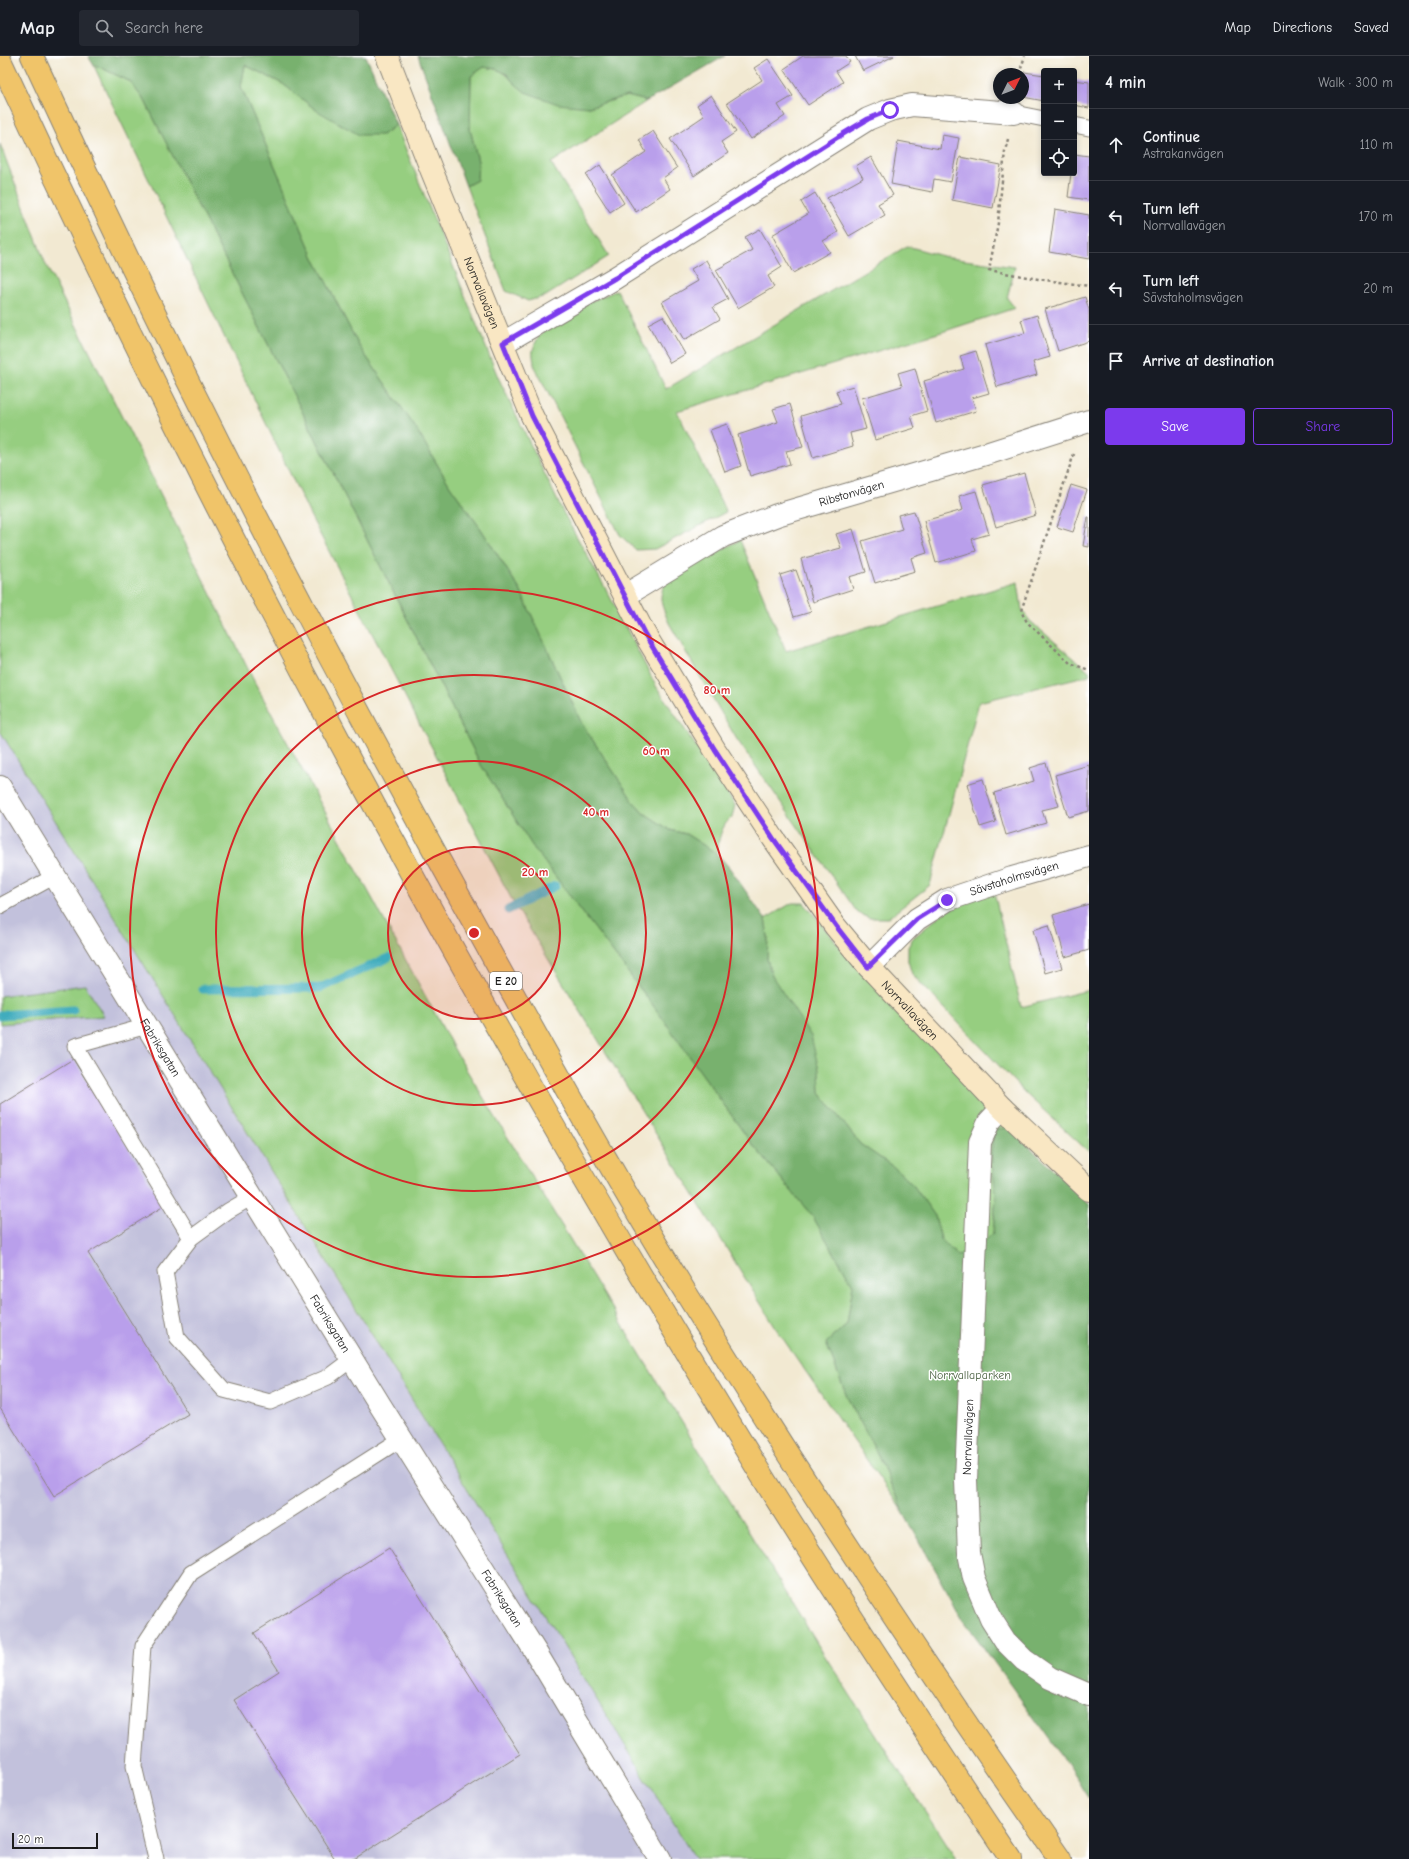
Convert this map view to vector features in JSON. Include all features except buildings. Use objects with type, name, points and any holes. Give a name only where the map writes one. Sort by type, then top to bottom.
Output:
[{"type":"highway","name":"E 20","points":[[32,56],[107,213],[266,534],[399,788],[559,1077],[684,1290],[816,1499],[952,1704],[1060,1859]]},
{"type":"highway","name":"E 20","points":[[0,60],[102,274],[254,578],[382,818],[501,1033],[583,1176],[764,1478],[865,1639],[1010,1859]]},
{"type":"street","name":"Norrvallavägen","points":[[387,56],[431,169],[532,416],[626,595],[644,633],[715,750],[777,844],[836,926],[868,967],[1002,1108],[1089,1190]]},
{"type":"street","points":[[503,343],[615,278],[868,119],[890,110],[912,106],[1014,113]]},
{"type":"street","name":"Ribstonvägen","points":[[626,595],[724,536],[770,518],[989,454],[1089,421]]},
{"type":"street","name":"Fabriksgatan","points":[[0,787],[401,1439],[534,1651],[660,1859]]},
{"type":"street","name":"Sävstaholmsvägen","points":[[868,967],[917,919],[947,900],[1012,878],[1089,856]]},
{"type":"street","name":"Norrvallavägen","points":[[1002,1108],[989,1122],[980,1142],[966,1480],[969,1553],[976,1585],[990,1620],[1005,1641],[1024,1660],[1050,1678],[1089,1696]]},
{"type":"lane","points":[[1014,113],[1041,118]]},
{"type":"lane","points":[[1077,126],[1089,128]]},
{"type":"lane","points":[[0,906],[55,876]]},
{"type":"lane","points":[[147,1026],[75,1046],[190,1238]]},
{"type":"lane","points":[[252,1197],[228,1211],[190,1238],[165,1272],[177,1337],[224,1390],[270,1402],[328,1377],[352,1359]]},
{"type":"lane","points":[[156,1859],[134,1766],[143,1646],[191,1573],[401,1439]]},
{"type":"path","points":[[1021,68],[1025,56]]},
{"type":"path","points":[[1014,113],[1006,151],[998,222],[989,270],[1089,286]]},
{"type":"path","points":[[1077,448],[1023,604],[1022,613],[1027,622],[1070,663],[1089,670]]},
{"type":"shaded area","points":[[0,731],[335,1276],[695,1859],[0,1859]]},
{"type":"green space","name":"Norrvallaparken","points":[[88,56],[366,56],[396,125],[382,135],[359,135],[316,110],[283,84],[245,65],[241,87],[314,258],[359,346],[415,427],[450,486],[481,529],[520,590],[582,724],[633,801],[644,813],[670,830],[686,834],[716,853],[729,867],[765,919],[768,936],[767,959],[772,976],[811,1036],[819,1070],[820,1093],[860,1144],[895,1168],[913,1185],[935,1216],[941,1239],[958,1256],[977,1249],[993,1233],[996,1195],[991,1154],[994,1129],[1010,1128],[1089,1204],[1089,1798],[1060,1754],[963,1619],[903,1512],[878,1455],[847,1397],[826,1343],[847,1324],[853,1285],[813,1217],[749,1140],[658,1012],[533,847],[481,765],[145,101],[129,81],[93,64]]},
{"type":"green space","points":[[418,56],[725,56],[647,101],[627,96],[589,107],[558,104],[525,92],[513,82],[507,74],[496,69],[484,67],[471,76],[470,129],[478,161],[477,180],[466,186]]},
{"type":"green space","points":[[93,64],[129,81],[145,101],[481,765],[533,847],[658,1012],[749,1140],[813,1217],[853,1285],[847,1324],[826,1343],[847,1397],[878,1455],[903,1512],[777,1330],[513,902],[311,517]]},
{"type":"green space","points":[[245,65],[283,84],[316,110],[382,135],[396,125],[498,377],[563,512],[608,593],[656,686],[735,805],[732,817],[725,824],[721,833],[716,853],[686,834],[670,830],[644,813],[633,801],[582,724],[520,590],[481,529],[450,486],[415,427],[359,346],[314,258],[241,87]]},
{"type":"green space","points":[[484,67],[493,68],[500,71],[507,75],[513,82],[589,107],[627,96],[647,101],[551,163],[609,256],[546,296],[528,301],[506,291],[466,186],[477,180],[478,161],[470,129],[471,76]]},
{"type":"green space","points":[[0,144],[46,265],[255,683],[458,1056],[823,1653],[956,1859],[695,1859],[0,731]]},
{"type":"green space","points":[[907,246],[950,258],[1015,267],[1007,298],[1015,308],[945,331],[677,411],[726,512],[655,549],[636,550],[620,535],[534,365],[533,350],[545,329],[556,320],[580,306],[617,290],[666,389]]},
{"type":"green space","points":[[740,540],[786,651],[1018,582],[1022,610],[1030,621],[1089,671],[1089,675],[979,702],[930,885],[888,918],[869,918],[857,912],[736,738],[669,623],[662,605],[661,595],[662,590],[669,578]]},
{"type":"green space","points":[[994,892],[1021,1007],[1089,990],[1089,1152],[1025,1093],[912,974],[908,961],[908,947],[913,938],[953,905]]},
{"type":"green space","points":[[792,903],[804,903],[841,948],[1010,1128],[994,1129],[991,1154],[996,1195],[993,1233],[977,1249],[958,1256],[941,1239],[935,1216],[913,1185],[895,1168],[860,1144],[820,1093],[819,1070],[772,976],[767,959],[768,936],[765,919]]},
{"type":"green space","points":[[85,985],[104,1016],[0,1024],[0,996]]},
{"type":"waterway","points":[[508,910],[555,886]]},
{"type":"waterway","points":[[203,989],[320,988],[388,958]]},
{"type":"waterway","points":[[0,1015],[73,1010]]},
{"type":"route","points":[[890,110],[868,119],[838,137],[615,278],[503,343],[532,416],[626,595],[644,633],[715,750],[773,838],[836,926],[868,967],[917,919],[947,900]]}]
